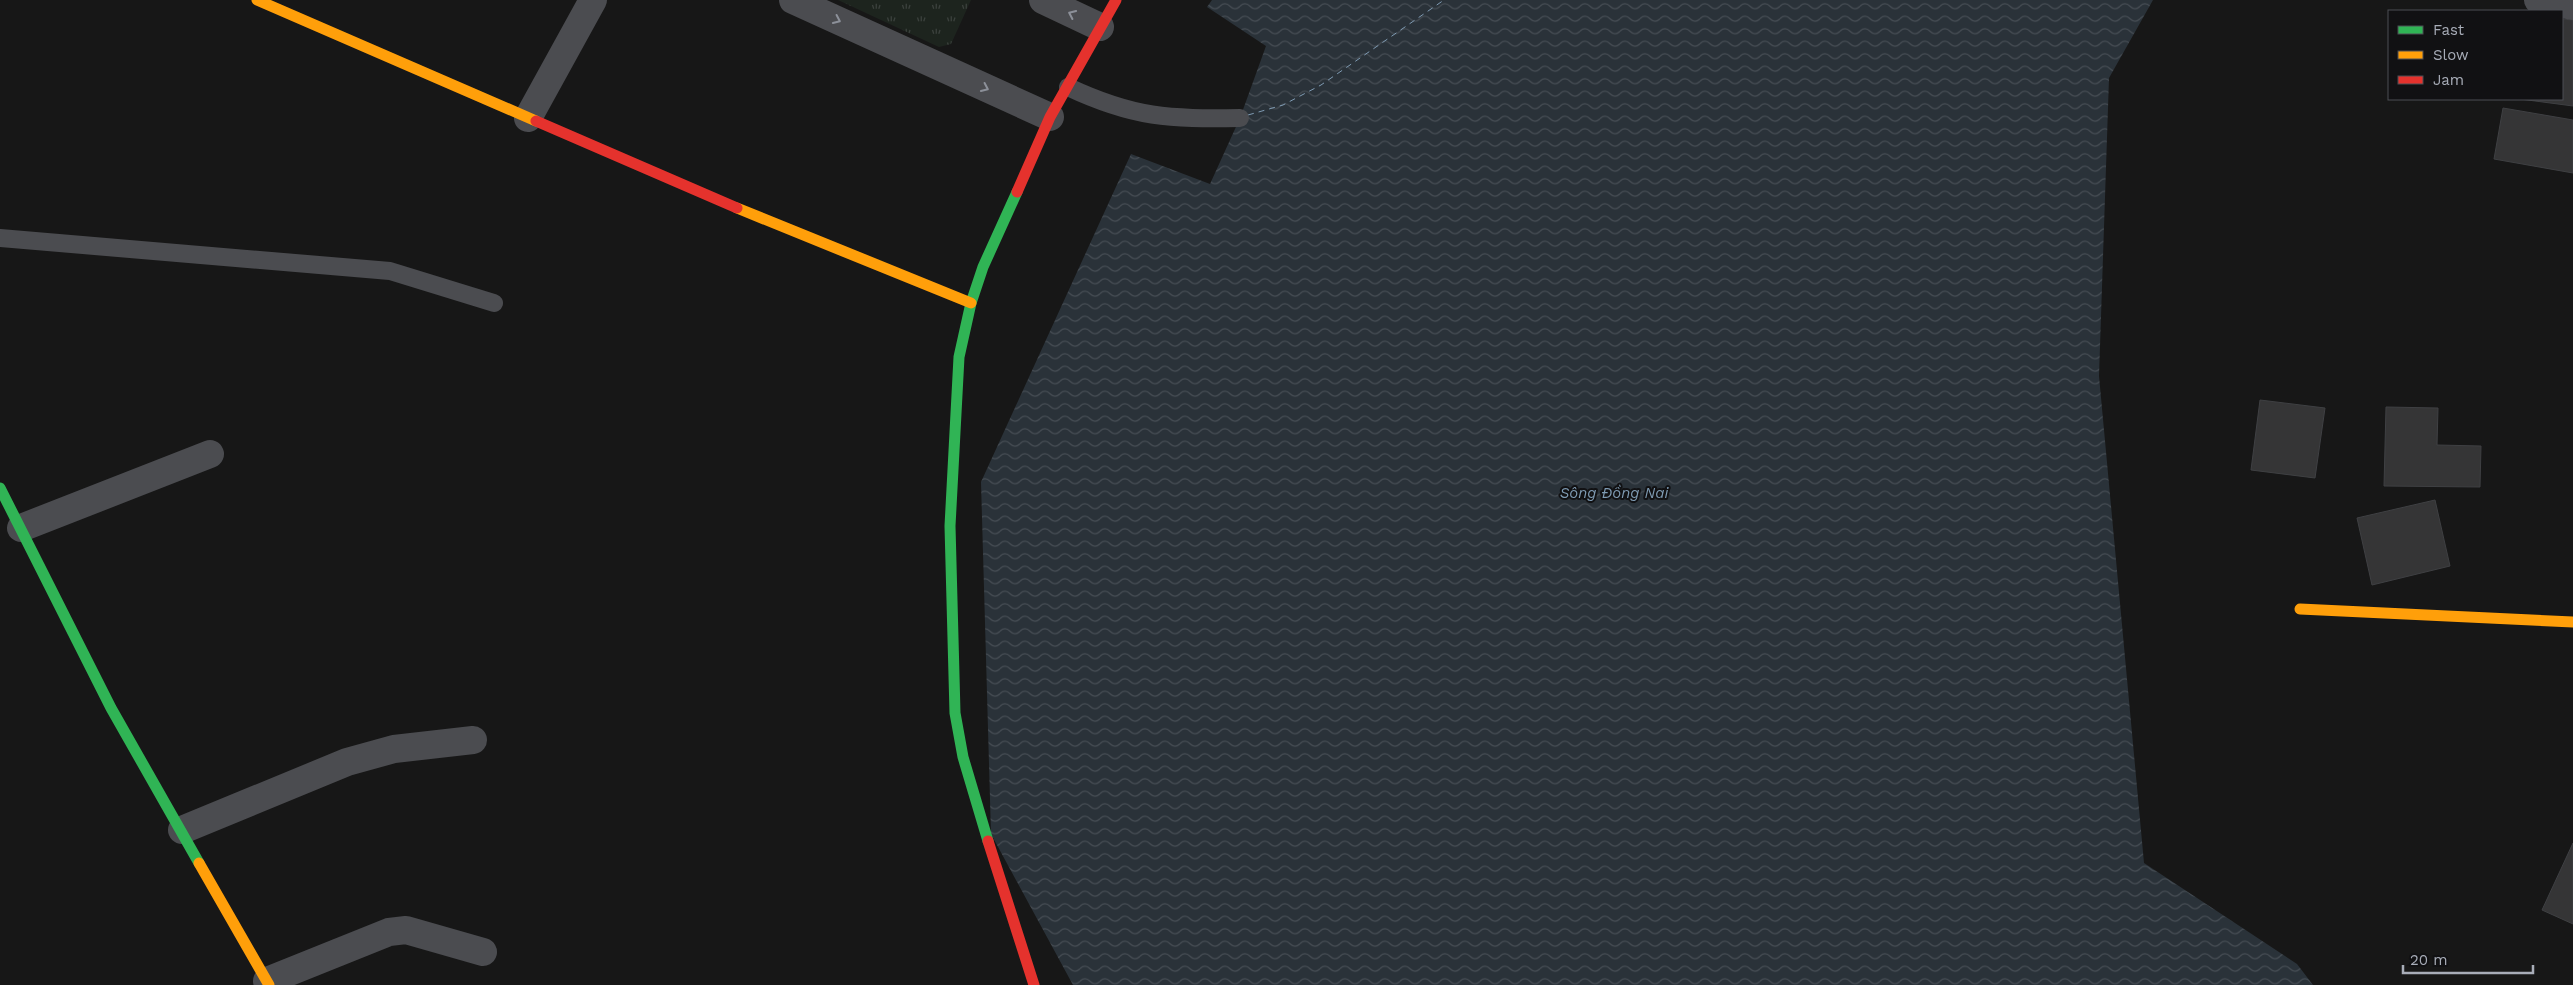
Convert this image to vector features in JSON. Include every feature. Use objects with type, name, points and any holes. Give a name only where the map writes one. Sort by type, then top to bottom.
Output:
[{"type":"street","points":[[257,0],[757,217],[971,303]]},
{"type":"street","points":[[528,118],[593,0]]},
{"type":"street","points":[[793,0],[1050,117]]},
{"type":"street","points":[[1043,0],[1100,27]]},
{"type":"street","points":[[1034,985],[965,766],[955,713],[950,526],[959,357],[971,303],[983,267],[1050,117],[1116,0]]},
{"type":"street","points":[[2538,0],[2573,6]]},
{"type":"street","points":[[22,528],[210,454]]},
{"type":"street","points":[[0,488],[22,528],[111,708],[268,983],[389,932],[406,930],[483,952]]},
{"type":"street","points":[[2300,609],[2516,621],[2573,622]]},
{"type":"street","points":[[182,830],[347,762],[394,749],[473,740]]},
{"type":"lane","points":[[1068,87],[1102,103],[1138,114],[1176,119],[1240,118]]},
{"type":"lane","points":[[0,238],[390,271],[494,302]]},
{"type":"green space","points":[[838,0],[971,0],[951,44],[939,47]]},
{"type":"water","name":"Sông Đồng Nai","points":[[1212,0],[2153,0],[2109,78],[2099,376],[2144,863],[2297,964],[2313,985],[1073,985],[991,834],[981,482],[1131,154],[1210,184],[1240,118],[1266,46],[1207,7]]},
{"type":"building","points":[[2563,19],[2573,20],[2573,106],[2528,100],[2563,100]]},
{"type":"building","points":[[2503,108],[2573,120],[2573,173],[2494,159]]},
{"type":"building","points":[[2260,400],[2325,408],[2315,478],[2251,470]]},
{"type":"building","points":[[2386,407],[2438,408],[2437,445],[2481,446],[2480,487],[2384,486]]},
{"type":"building","points":[[2435,500],[2450,566],[2372,585],[2357,518]]},
{"type":"building","points":[[2573,843],[2573,924],[2542,910]]},
{"type":"ferry route","points":[[1248,115],[1283,105],[1321,85],[1444,0]]},
{"type":"traffic: fast","points":[[988,841],[963,757],[955,713],[950,526],[959,357],[971,303],[983,267],[1017,192]]},
{"type":"traffic: fast","points":[[0,488],[111,708],[199,863]]},
{"type":"traffic: slow","points":[[257,0],[536,121]]},
{"type":"traffic: slow","points":[[737,208],[971,303]]},
{"type":"traffic: slow","points":[[2300,609],[2573,622]]},
{"type":"traffic: slow","points":[[199,863],[269,985]]},
{"type":"traffic: jam","points":[[1017,192],[1050,117],[1116,0]]},
{"type":"traffic: jam","points":[[536,121],[737,208]]},
{"type":"traffic: jam","points":[[988,841],[1034,985]]}]
